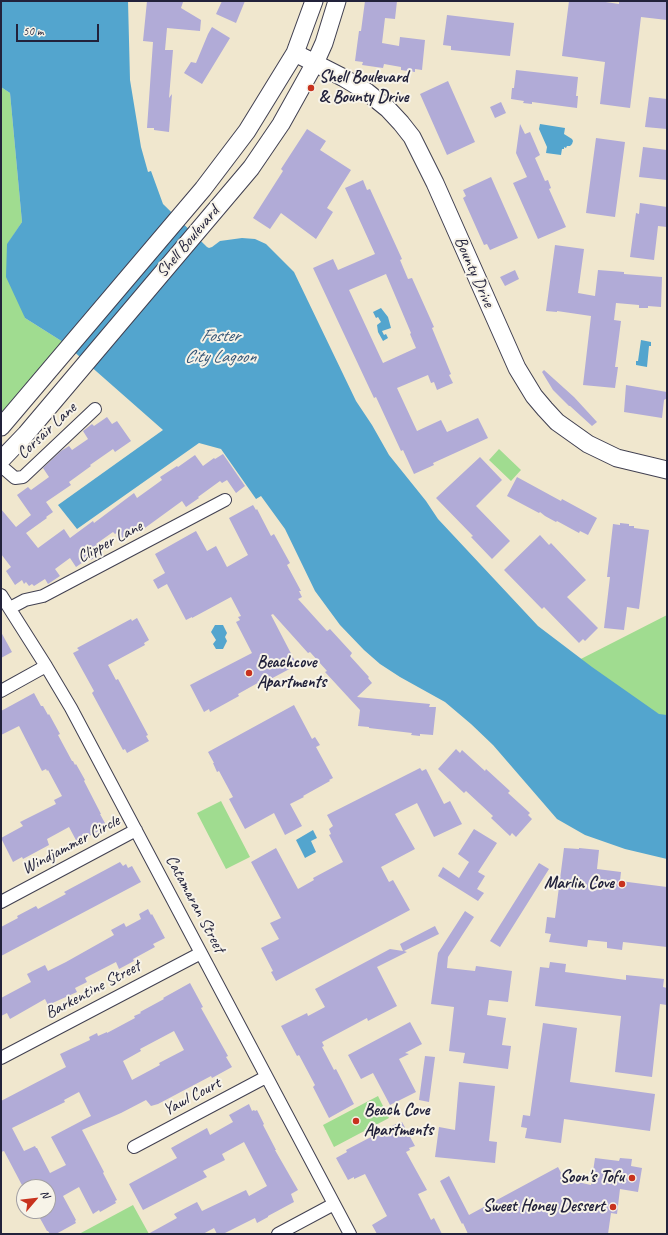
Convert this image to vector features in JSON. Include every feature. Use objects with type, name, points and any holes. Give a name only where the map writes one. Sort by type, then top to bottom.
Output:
[{"type":"main road","name":"Shell Boulevard","points":[[1,427],[203,189],[247,131],[295,53],[314,1]]},
{"type":"main road","name":"Shell Boulevard","points":[[1,460],[26,434],[251,168],[281,124],[316,63],[337,1]]},
{"type":"main road","name":"Bounty Drive","points":[[295,53],[344,78],[367,92],[388,109],[412,137],[435,183],[517,368],[534,396],[545,409],[557,422],[588,444],[617,458],[667,470]]},
{"type":"street","name":"Corsair Lane","points":[[1,466],[15,478],[23,477],[95,409]]},
{"type":"street","name":"Clipper Lane","points":[[10,608],[25,600],[43,596],[225,500]]},
{"type":"street","name":"Catamaran Street","points":[[1,595],[71,708],[350,1234]]},
{"type":"street","points":[[1,691],[46,666]]},
{"type":"street","name":"Windjammer Circle","points":[[1,902],[136,830]]},
{"type":"street","name":"Barkentine Street","points":[[1,1058],[201,953]]},
{"type":"street","name":"Yawl Court","points":[[134,1147],[266,1077]]},
{"type":"street","points":[[278,1234],[334,1204]]},
{"type":"green space","points":[[1,87],[10,93],[22,222],[7,245],[25,318],[63,342],[1,417]]},
{"type":"green space","points":[[499,449],[521,470],[511,481],[489,460]]},
{"type":"green space","points":[[667,615],[667,719],[571,664]]},
{"type":"green space","points":[[221,801],[250,857],[226,869],[197,813]]},
{"type":"green space","name":"Beach Cove Apartments","points":[[378,1096],[389,1118],[334,1147],[323,1125]]},
{"type":"green space","points":[[133,1205],[149,1234],[79,1234]]},
{"type":"water","name":"Foster City Lagoon","points":[[1,1],[128,1],[130,80],[141,147],[148,172],[151,171],[163,204],[207,247],[212,247],[220,241],[242,238],[255,239],[266,244],[294,272],[356,401],[389,455],[426,501],[438,519],[538,626],[592,667],[659,714],[667,715],[667,859],[625,849],[585,835],[557,819],[493,745],[471,724],[445,702],[400,677],[380,664],[364,650],[340,625],[315,591],[285,529],[261,496],[256,499],[221,449],[199,443],[77,529],[58,505],[163,430],[63,342],[25,318],[6,277],[7,244],[22,222],[10,93],[1,87]]},
{"type":"water","points":[[540,124],[565,128],[564,134],[572,139],[572,144],[562,149],[561,155],[546,153],[547,147],[539,129]]},
{"type":"water","points":[[381,308],[388,317],[391,328],[382,331],[388,338],[383,341],[378,332],[377,325],[381,322],[378,317],[376,318],[373,312]]},
{"type":"water","points":[[641,340],[651,342],[651,346],[649,346],[647,367],[636,365]]},
{"type":"water","points":[[215,625],[223,625],[227,633],[225,637],[227,641],[223,649],[216,649],[213,644],[216,640],[211,632]]},
{"type":"water","points":[[313,830],[317,838],[311,841],[316,852],[305,858],[296,840]]},
{"type":"building","points":[[147,1],[183,2],[181,8],[201,20],[200,31],[167,28],[165,50],[173,50],[169,98],[172,94],[169,132],[154,130],[154,128],[147,128],[153,42],[143,41]]},
{"type":"building","points":[[222,1],[245,1],[236,23],[216,14]]},
{"type":"building","points":[[365,1],[397,1],[395,19],[385,18],[382,43],[399,46],[400,37],[425,40],[422,70],[415,69],[415,72],[401,70],[401,67],[384,64],[383,68],[362,65],[363,62],[355,61]]},
{"type":"building","points":[[569,1],[599,1],[619,4],[619,1],[667,1],[667,20],[641,17],[630,108],[600,104],[605,62],[562,56]]},
{"type":"building","points":[[447,15],[514,23],[510,56],[451,50],[451,46],[443,45]]},
{"type":"building","points":[[212,27],[230,38],[202,84],[184,73],[191,62],[196,63]]},
{"type":"building","points":[[516,70],[578,77],[576,96],[578,96],[577,108],[532,102],[532,104],[523,103],[524,101],[511,99]]},
{"type":"building","points":[[448,81],[475,142],[447,155],[420,94]]},
{"type":"building","points":[[649,97],[667,99],[667,129],[645,127]]},
{"type":"building","points":[[501,102],[506,113],[495,118],[490,107]]},
{"type":"building","points":[[520,124],[525,134],[530,132],[540,155],[535,158],[545,181],[548,180],[551,188],[549,189],[566,227],[538,239],[513,183],[527,177],[516,153]]},
{"type":"building","points":[[307,129],[326,141],[320,150],[351,170],[327,208],[333,212],[316,239],[281,213],[270,229],[253,218],[283,171],[281,169]]},
{"type":"building","points":[[596,138],[625,142],[615,217],[586,213]]},
{"type":"building","points":[[643,147],[667,150],[667,180],[639,177]]},
{"type":"building","points":[[491,177],[518,238],[490,250],[487,244],[484,245],[463,198],[466,196],[463,190]]},
{"type":"building","points":[[363,180],[367,190],[370,189],[402,259],[400,260],[408,279],[412,278],[434,327],[432,328],[451,374],[449,375],[453,383],[437,390],[434,382],[431,383],[428,375],[397,388],[417,431],[441,420],[447,432],[478,418],[488,438],[433,463],[434,465],[414,474],[403,450],[401,451],[376,397],[374,398],[313,268],[333,259],[338,270],[375,254],[345,188]],"holes":[[[386,274],[411,333],[410,334],[416,348],[383,363],[349,290]]]},
{"type":"building","points":[[640,203],[667,207],[667,227],[658,226],[654,260],[630,257],[636,213],[639,214]]},
{"type":"building","points":[[555,245],[584,249],[578,293],[595,296],[598,270],[662,277],[661,307],[648,306],[648,308],[639,308],[639,305],[616,303],[614,320],[621,321],[615,367],[618,367],[615,388],[583,385],[591,316],[557,311],[546,311]]},
{"type":"building","points":[[515,270],[519,279],[505,286],[500,277]]},
{"type":"building","points":[[544,370],[574,397],[597,422],[592,426],[569,406],[553,390],[542,372]]},
{"type":"building","points":[[626,385],[667,392],[667,398],[664,400],[662,418],[624,412]]},
{"type":"building","points":[[107,417],[112,424],[117,421],[131,441],[115,452],[113,449],[90,465],[91,466],[69,482],[71,485],[46,502],[53,512],[26,533],[38,548],[64,529],[70,538],[93,521],[94,523],[134,493],[137,498],[162,480],[160,477],[195,455],[203,466],[214,458],[215,459],[223,454],[245,486],[236,493],[227,480],[222,483],[220,481],[186,507],[182,501],[138,533],[136,530],[123,539],[118,532],[115,534],[113,532],[96,544],[102,552],[91,560],[89,558],[76,567],[70,558],[55,569],[60,576],[48,584],[45,579],[34,586],[32,584],[29,586],[26,582],[24,584],[22,580],[15,585],[6,571],[11,567],[1,554],[1,509],[16,527],[31,515],[17,495],[28,487],[31,490],[49,477],[43,468],[61,451],[69,446],[72,450],[88,439],[83,431],[92,424],[94,426]]},
{"type":"building","points":[[480,457],[502,480],[476,506],[510,541],[492,559],[471,537],[473,536],[436,498]]},
{"type":"building","points":[[517,477],[561,501],[562,499],[597,518],[588,535],[580,531],[579,533],[557,521],[556,522],[540,512],[539,513],[507,496]]},
{"type":"building","points":[[253,505],[256,510],[257,509],[271,536],[274,534],[290,563],[287,565],[301,591],[299,591],[302,597],[298,599],[327,631],[330,629],[352,653],[350,656],[369,677],[368,678],[372,683],[357,697],[430,704],[429,707],[436,707],[433,735],[411,735],[412,733],[358,726],[360,710],[325,672],[327,671],[310,652],[308,653],[273,614],[271,615],[297,665],[265,682],[263,680],[238,694],[239,696],[210,712],[209,709],[204,712],[190,685],[252,653],[236,622],[240,620],[238,617],[241,616],[231,597],[186,620],[167,584],[158,589],[153,580],[165,573],[155,554],[196,531],[207,551],[216,546],[227,567],[248,555],[229,518]]},
{"type":"building","points":[[620,523],[629,524],[629,526],[634,526],[634,528],[649,530],[639,609],[627,607],[624,630],[604,628],[610,577],[607,577],[613,524],[620,525]]},
{"type":"building","points":[[540,535],[549,545],[551,543],[586,580],[567,597],[598,628],[585,641],[583,639],[579,643],[544,607],[542,609],[504,570]]},
{"type":"building","points":[[137,618],[149,640],[144,643],[145,645],[108,665],[116,680],[118,679],[148,735],[146,736],[149,741],[127,753],[125,749],[123,750],[92,693],[94,691],[73,653],[79,650],[77,648],[131,619],[132,621]]},
{"type":"building","points":[[1,632],[12,652],[1,658]]},
{"type":"building","points":[[34,693],[41,706],[43,706],[48,715],[49,714],[60,734],[58,735],[72,761],[75,765],[76,764],[85,780],[84,781],[106,825],[98,830],[99,831],[77,842],[69,827],[47,839],[49,845],[23,859],[22,857],[13,862],[1,838],[23,826],[20,822],[56,804],[54,800],[62,796],[48,770],[47,771],[46,769],[42,771],[19,726],[1,735],[1,711]]},
{"type":"building","points":[[294,705],[312,739],[315,737],[320,745],[316,747],[333,778],[303,796],[304,797],[290,804],[302,826],[285,835],[274,813],[245,829],[229,799],[233,797],[219,771],[217,772],[208,752]]},
{"type":"building","points":[[456,749],[460,753],[462,750],[485,771],[486,769],[510,791],[508,793],[530,813],[528,815],[532,819],[516,837],[512,833],[510,836],[491,818],[493,816],[466,791],[464,793],[438,769]]},
{"type":"building","points":[[420,768],[422,771],[426,769],[444,804],[450,801],[462,824],[434,837],[417,803],[395,814],[415,849],[381,867],[389,882],[393,880],[410,910],[276,981],[271,972],[273,971],[261,948],[279,939],[270,923],[281,918],[251,862],[276,848],[298,889],[314,880],[313,878],[343,862],[329,835],[331,834],[329,829],[333,826],[327,815]]},
{"type":"building","points":[[474,829],[497,843],[478,872],[485,876],[477,889],[484,893],[478,901],[438,876],[443,867],[459,878],[469,862],[458,854]]},
{"type":"building","points":[[564,848],[599,850],[597,869],[621,872],[620,881],[667,887],[667,947],[623,942],[622,950],[607,948],[607,942],[588,940],[587,947],[549,942],[551,934],[545,933],[547,917],[555,918]]},
{"type":"building","points":[[120,862],[123,866],[126,864],[128,868],[132,866],[141,882],[1,956],[1,927],[18,918],[17,916],[36,906],[38,909],[66,894],[64,892]]},
{"type":"building","points":[[539,863],[549,869],[500,947],[490,941]]},
{"type":"building","points":[[148,909],[165,938],[153,944],[155,947],[133,959],[134,961],[119,969],[116,962],[85,978],[87,982],[75,988],[77,992],[48,1005],[45,999],[10,1019],[7,1013],[1,1016],[1,998],[31,982],[27,974],[45,965],[48,971],[66,962],[114,935],[111,930],[124,923],[126,927],[141,919],[139,914]]},
{"type":"building","points":[[465,911],[474,917],[448,957],[447,968],[475,971],[476,966],[512,971],[508,1002],[489,1000],[487,1015],[506,1018],[502,1045],[511,1046],[508,1069],[463,1063],[465,1053],[449,1051],[454,1007],[431,1004],[438,953]]},
{"type":"building","points":[[435,926],[439,934],[404,951],[407,952],[377,967],[397,1006],[368,1021],[367,1018],[322,1042],[324,1046],[322,1047],[334,1070],[336,1069],[354,1104],[329,1118],[313,1087],[315,1085],[281,1026],[307,1013],[308,1016],[325,1007],[315,989],[390,949],[403,951],[400,944]]},
{"type":"building","points":[[550,962],[566,964],[565,972],[626,980],[626,975],[664,979],[663,987],[667,988],[667,1005],[660,1004],[652,1077],[615,1072],[621,1016],[535,1006],[540,967],[549,968]]},
{"type":"building","points":[[190,983],[203,1007],[201,1008],[228,1056],[226,1057],[232,1067],[212,1078],[211,1076],[158,1104],[151,1106],[146,1100],[82,1130],[117,1200],[115,1201],[116,1203],[100,1212],[99,1210],[93,1214],[79,1187],[63,1196],[76,1220],[76,1223],[56,1234],[50,1234],[40,1219],[56,1219],[56,1179],[19,1179],[4,1151],[1,1152],[1,1101],[66,1067],[60,1054],[90,1040],[89,1037],[97,1033],[98,1036],[107,1033],[135,1018],[134,1016],[141,1013],[140,1012],[164,999],[163,998]],"holes":[[[174,1031],[184,1050],[159,1063],[160,1065],[132,1080],[123,1061],[141,1051],[140,1049]],[[79,1092],[91,1116],[51,1137],[66,1165],[50,1173],[37,1148],[35,1146],[24,1151],[12,1128],[65,1102],[64,1100]]]},
{"type":"building","points":[[410,1022],[422,1044],[405,1053],[409,1054],[399,1059],[416,1092],[390,1105],[373,1073],[361,1079],[348,1055]]},
{"type":"building","points":[[543,1023],[577,1028],[570,1082],[655,1094],[650,1131],[564,1119],[561,1143],[525,1138],[527,1128],[521,1127],[523,1115],[530,1116]]},
{"type":"building","name":"Beach Cove Apartments","points":[[425,1056],[435,1057],[429,1102],[419,1100]]},
{"type":"building","points":[[459,1082],[495,1086],[489,1141],[497,1142],[495,1163],[435,1157],[439,1127],[455,1130]]},
{"type":"building","points":[[249,1104],[252,1111],[257,1110],[275,1150],[298,1190],[291,1194],[294,1202],[257,1223],[255,1218],[223,1234],[217,1234],[214,1228],[203,1234],[148,1234],[177,1218],[174,1214],[197,1202],[202,1211],[246,1190],[249,1196],[267,1186],[244,1142],[222,1154],[225,1160],[203,1171],[207,1177],[143,1210],[129,1184],[177,1158],[171,1148],[207,1128],[210,1135],[233,1122],[229,1115]]},
{"type":"building","points":[[402,1122],[415,1146],[409,1148],[410,1150],[406,1152],[427,1190],[418,1194],[431,1220],[434,1218],[442,1234],[377,1234],[372,1225],[387,1216],[365,1174],[348,1180],[336,1158],[347,1152],[346,1150]]},
{"type":"building","points":[[595,1158],[619,1161],[620,1158],[632,1159],[631,1166],[642,1168],[638,1192],[620,1189],[617,1214],[611,1213],[608,1234],[468,1234],[440,1181],[449,1176],[469,1215],[558,1167],[567,1184],[573,1181],[591,1185]]},
{"type":"place","name":"Shell Boulevard & Bounty Drive","points":[[311,88]]},
{"type":"place","name":"Beachcove Apartments","points":[[249,673]]},
{"type":"place","name":"Marlin Cove","points":[[622,884]]},
{"type":"place","name":"Beach Cove Apartments","points":[[356,1121]]},
{"type":"place","name":"Soon's Tofu","points":[[632,1178]]},
{"type":"place","name":"Sweet Honey Dessert","points":[[613,1207]]}]
